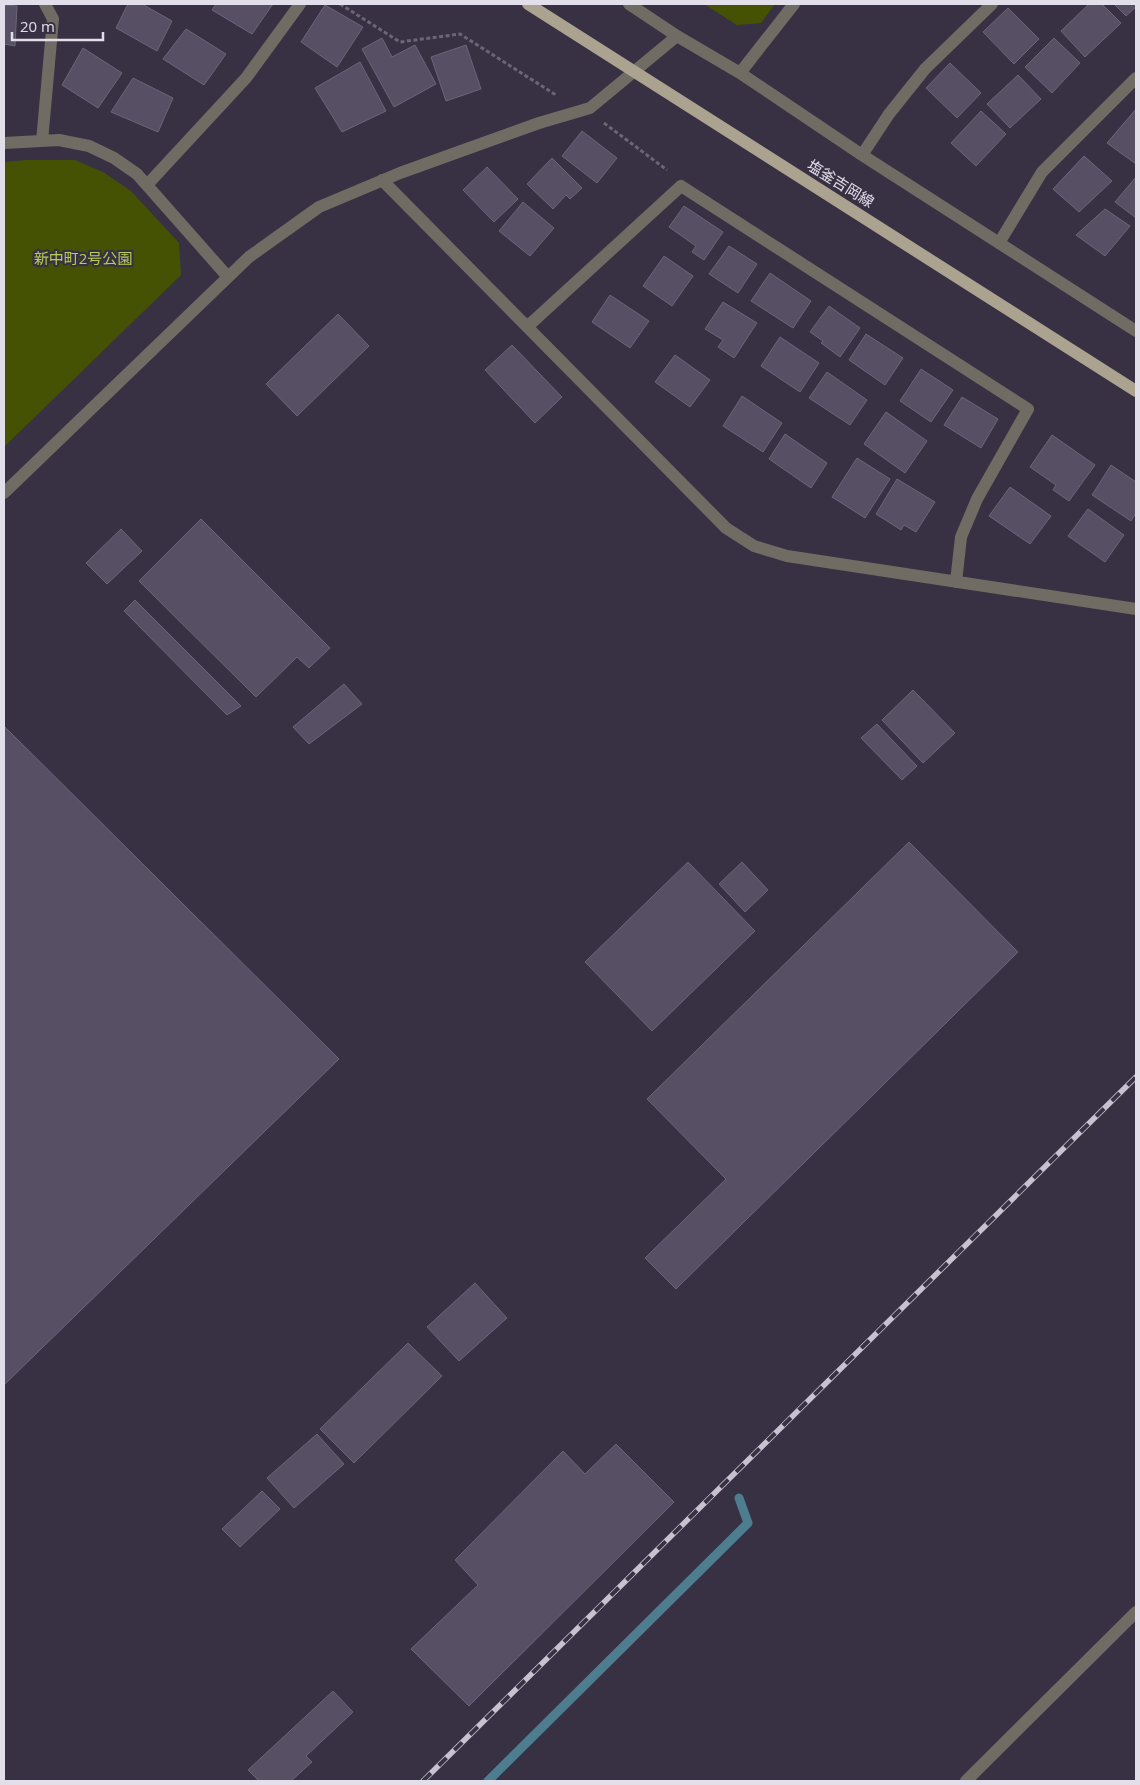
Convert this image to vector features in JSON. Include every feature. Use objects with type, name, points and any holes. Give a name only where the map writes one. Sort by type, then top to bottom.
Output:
[{"type":"main road","name":"塩釜吉岡線","points":[[528,4],[1136,391]]},
{"type":"street","points":[[42,141],[53,19],[45,4]]},
{"type":"street","points":[[147,185],[246,78],[300,4]]},
{"type":"street","points":[[629,4],[677,36],[740,73],[862,155],[999,243],[1135,327]]},
{"type":"street","points":[[740,73],[794,4]]},
{"type":"street","points":[[862,155],[889,114],[925,69],[992,4]]},
{"type":"street","points":[[4,493],[249,257],[319,207],[382,180],[539,122],[590,108],[677,36]]},
{"type":"street","points":[[999,243],[1042,172],[1136,78]]},
{"type":"street","points":[[4,143],[58,140],[88,146],[114,158],[137,174],[228,277]]},
{"type":"street","points":[[382,180],[726,528],[754,546],[787,556],[1136,609]]},
{"type":"street","points":[[528,327],[681,186],[1028,410],[977,499],[961,537],[956,582]]},
{"type":"street","points":[[966,1781],[1136,1612]]},
{"type":"path","points":[[340,4],[400,42],[460,34],[556,95],[584,110],[670,172],[681,186]]},
{"type":"green space","points":[[704,4],[775,4],[761,23],[737,25]]},
{"type":"green space","name":"新中町2号公園","points":[[75,160],[103,172],[131,191],[179,243],[181,275],[4,447],[4,162]]},
{"type":"building","points":[[128,4],[142,4],[172,21],[157,51],[116,28]]},
{"type":"building","points":[[216,4],[273,4],[252,34],[212,10]]},
{"type":"building","points":[[1089,4],[1102,4],[1121,23],[1085,57],[1061,31]]},
{"type":"building","points":[[1114,4],[1136,4],[1136,7],[1126,16]]},
{"type":"building","points":[[4,5],[17,6],[15,46],[4,44]]},
{"type":"building","points":[[325,5],[363,27],[337,67],[301,42]]},
{"type":"building","points":[[1008,8],[1039,39],[1014,64],[983,32]]},
{"type":"building","points":[[186,29],[226,54],[204,85],[163,59]]},
{"type":"building","points":[[382,38],[392,57],[415,45],[436,84],[394,107],[362,49]]},
{"type":"building","points":[[1054,38],[1080,63],[1052,93],[1025,67]]},
{"type":"building","points":[[466,45],[481,89],[446,101],[431,57]]},
{"type":"building","points":[[83,48],[122,73],[98,108],[62,85]]},
{"type":"building","points":[[360,62],[386,111],[342,132],[315,88]]},
{"type":"building","points":[[950,63],[981,93],[957,118],[926,88]]},
{"type":"building","points":[[1018,75],[1041,99],[1010,128],[987,104]]},
{"type":"building","points":[[133,78],[173,98],[158,132],[111,112]]},
{"type":"building","points":[[1136,109],[1136,164],[1107,143]]},
{"type":"building","points":[[981,111],[1006,134],[976,166],[951,143]]},
{"type":"building","points":[[582,131],[617,158],[597,183],[562,156]]},
{"type":"building","points":[[1084,156],[1112,181],[1079,212],[1053,189]]},
{"type":"building","points":[[552,158],[582,188],[570,199],[566,195],[553,209],[527,184]]},
{"type":"building","points":[[487,167],[518,199],[494,222],[463,190]]},
{"type":"building","points":[[1136,177],[1136,218],[1115,202]]},
{"type":"building","points":[[523,202],[554,228],[530,256],[499,231]]},
{"type":"building","points":[[684,206],[723,232],[704,260],[692,252],[696,246],[669,227]]},
{"type":"building","points":[[1105,209],[1130,226],[1105,256],[1076,235]]},
{"type":"building","points":[[729,246],[757,264],[738,293],[709,274]]},
{"type":"building","points":[[664,256],[693,276],[672,306],[643,286]]},
{"type":"building","points":[[770,273],[811,301],[793,328],[751,301]]},
{"type":"building","points":[[610,295],[649,321],[630,348],[592,322]]},
{"type":"building","points":[[723,302],[757,323],[734,358],[718,347],[723,340],[705,329]]},
{"type":"building","points":[[829,306],[860,328],[840,357],[810,332]]},
{"type":"building","points":[[338,314],[369,346],[297,416],[266,384]]},
{"type":"building","points":[[866,334],[903,358],[885,385],[849,360]]},
{"type":"building","points":[[780,337],[819,363],[800,392],[761,366]]},
{"type":"building","points":[[512,345],[562,397],[535,423],[485,370]]},
{"type":"building","points":[[675,355],[710,380],[690,407],[655,382]]},
{"type":"building","points":[[921,369],[953,390],[931,422],[900,401]]},
{"type":"building","points":[[827,372],[867,400],[850,425],[809,398]]},
{"type":"building","points":[[742,396],[782,423],[763,452],[723,426]]},
{"type":"building","points":[[962,397],[998,419],[981,448],[944,425]]},
{"type":"building","points":[[886,412],[927,441],[905,473],[864,444]]},
{"type":"building","points":[[785,434],[827,463],[811,488],[769,459]]},
{"type":"building","points":[[1052,435],[1095,465],[1069,501],[1053,490],[1056,485],[1030,467]]},
{"type":"building","points":[[857,458],[890,479],[865,518],[832,497]]},
{"type":"building","points":[[1111,465],[1136,482],[1136,513],[1131,521],[1092,495]]},
{"type":"building","points":[[897,479],[935,502],[916,532],[904,525],[901,530],[876,514]]},
{"type":"building","points":[[1010,487],[1051,516],[1030,544],[989,516]]},
{"type":"building","points":[[1088,509],[1124,535],[1105,562],[1068,536]]},
{"type":"building","points":[[201,519],[330,648],[309,668],[297,657],[256,697],[139,581]]},
{"type":"building","points":[[121,529],[142,551],[107,584],[86,563]]},
{"type":"building","points":[[135,600],[241,706],[227,715],[124,611]]},
{"type":"building","points":[[344,684],[362,704],[309,744],[293,727]]},
{"type":"building","points":[[913,690],[955,733],[923,763],[882,720]]},
{"type":"building","points":[[877,724],[917,766],[902,780],[861,738]]},
{"type":"building","points":[[4,726],[339,1059],[4,1385]]},
{"type":"building","points":[[909,842],[1018,952],[676,1289],[645,1258],[726,1179],[647,1099]]},
{"type":"building","points":[[688,862],[755,931],[652,1031],[585,962]]},
{"type":"building","points":[[742,862],[768,890],[745,912],[719,884]]},
{"type":"building","points":[[475,1283],[507,1318],[459,1361],[427,1327]]},
{"type":"building","points":[[408,1343],[442,1376],[354,1463],[320,1429]]},
{"type":"building","points":[[317,1434],[344,1464],[294,1508],[267,1478]]},
{"type":"building","points":[[616,1444],[674,1502],[469,1706],[411,1649],[478,1585],[455,1560],[563,1451],[585,1474]]},
{"type":"building","points":[[262,1491],[280,1509],[240,1547],[222,1529]]},
{"type":"building","points":[[333,1691],[353,1712],[306,1756],[312,1762],[291,1781],[259,1781],[248,1770]]},
{"type":"waterway","points":[[488,1781],[748,1523],[739,1498]]},
{"type":"railway","points":[[423,1781],[1136,1077]]}]
